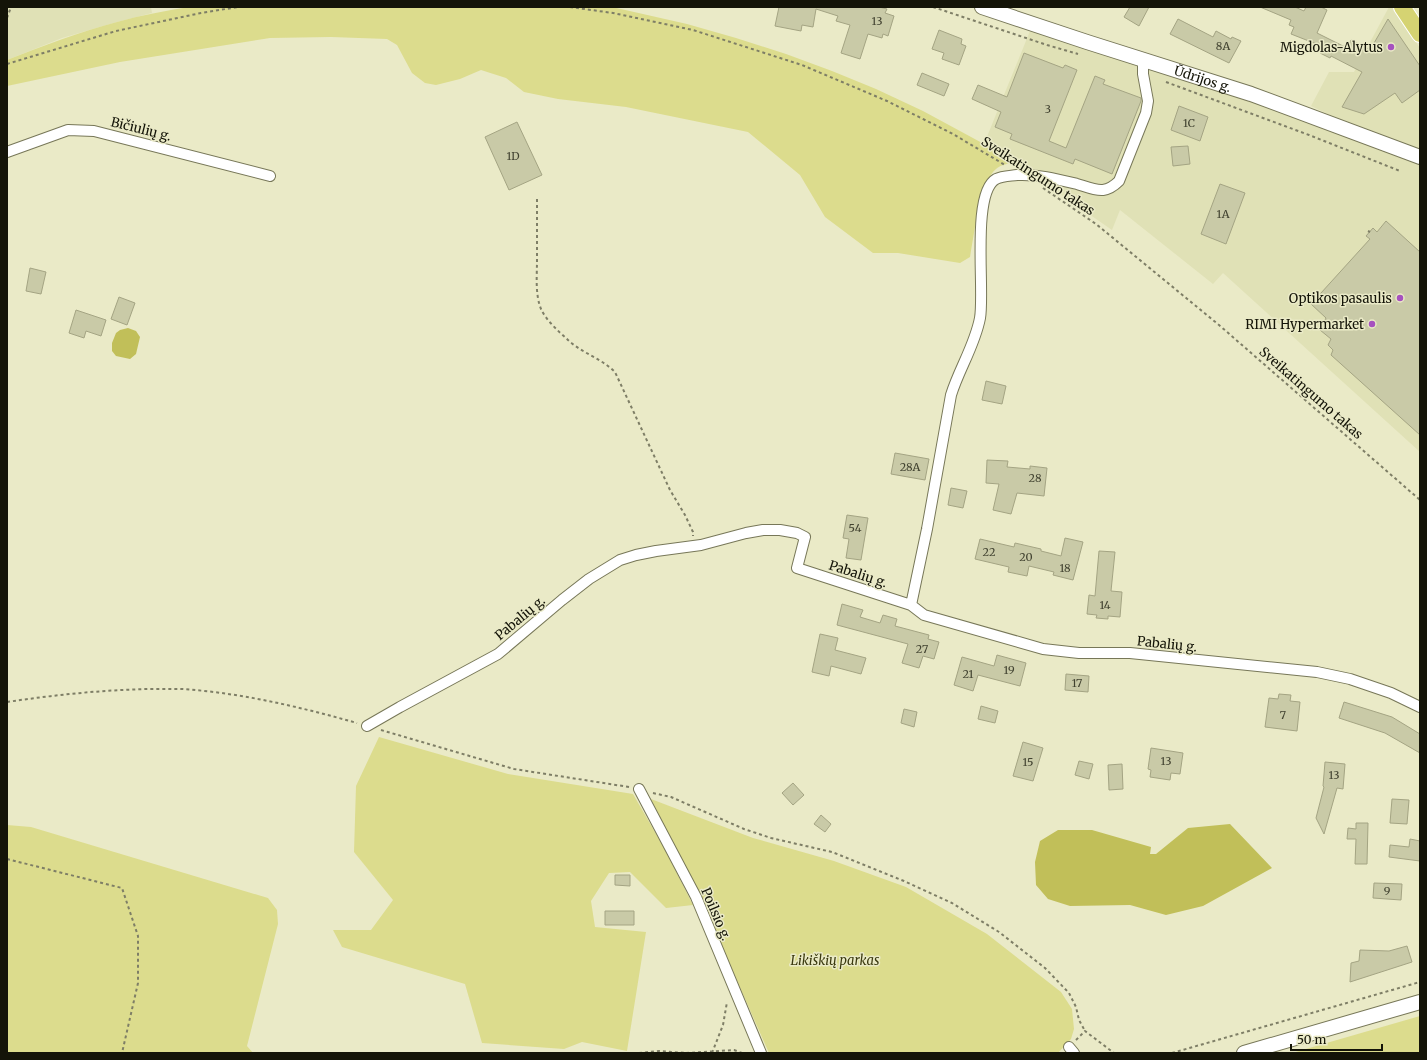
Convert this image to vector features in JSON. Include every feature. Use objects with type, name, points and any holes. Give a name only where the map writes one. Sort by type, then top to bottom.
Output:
[{"type":"main road","name":"Ūdrijos g.","points":[[982,7],[1278,103],[1420,157]]},
{"type":"main road","points":[[1402,7],[1420,34]]},
{"type":"main road","points":[[1244,1053],[1420,1002]]},
{"type":"street","points":[[911,605],[927,529],[951,395],[956,379],[977,331],[980,317],[982,287],[980,235],[984,205],[989,187],[996,179],[1008,176],[1023,175],[1041,176],[1102,190],[1112,188],[1119,181],[1146,113],[1148,101],[1143,74],[1143,59]]},
{"type":"street","name":"Bičiulių g.","points":[[7,152],[68,130],[94,131],[270,176]]},
{"type":"street","name":"Pabalių g.","points":[[368,726],[498,654],[562,600],[590,579],[620,560],[656,551],[701,545],[763,530],[780,530],[797,533],[805,537],[797,568],[911,605],[924,615],[1043,649],[1079,653],[1130,653],[1317,672],[1350,680],[1391,693],[1420,707]]},
{"type":"street","name":"Poilsio g.","points":[[639,789],[696,897],[761,1053]]},
{"type":"path","points":[[7,18],[11,7]]},
{"type":"path","points":[[7,64],[116,31],[194,14],[238,7]]},
{"type":"path","name":"Sveikatingumo takas","points":[[570,7],[613,13],[692,30],[802,65],[900,107],[953,134],[1023,175]]},
{"type":"path","points":[[933,7],[1047,46],[1083,55]]},
{"type":"path","points":[[1165,82],[1309,134],[1400,171]]},
{"type":"path","name":"Sveikatingumo takas","points":[[1043,188],[1096,224],[1219,325],[1420,500]]},
{"type":"path","points":[[537,198],[537,282],[542,310],[553,325],[568,340],[585,353],[608,365],[615,372],[670,490],[685,514],[693,532],[691,547]]},
{"type":"path","points":[[7,702],[57,695],[114,690],[181,689],[247,696],[308,709],[514,769],[639,789],[671,797],[744,829],[765,836],[832,852],[904,881],[952,903],[999,932],[1045,968],[1069,993],[1076,1007],[1079,1020],[1085,1031],[1114,1053]]},
{"type":"path","points":[[7,859],[122,888],[138,936],[138,983],[122,1053]]},
{"type":"path","points":[[1172,1053],[1420,982]]},
{"type":"path","points":[[712,1053],[723,1025],[731,983]]},
{"type":"path","points":[[1072,1050],[1085,1031]]},
{"type":"path","points":[[639,1053],[659,1051],[712,1053],[734,1050],[742,1053]]},
{"type":"shaded area","points":[[7,7],[151,7],[152,13],[62,38],[7,60]]},
{"type":"shaded area","points":[[1389,7],[1392,7],[1420,48],[1420,149],[1332,116],[1311,106],[1329,72],[1354,72]]},
{"type":"shaded area","points":[[1030,31],[1169,74],[1303,118],[1420,164],[1420,452],[1223,273],[1213,284],[1120,210],[1112,230],[1014,162],[984,144]]},
{"type":"shaded area","points":[[128,328],[136,331],[140,337],[136,354],[130,359],[116,356],[112,351],[112,343],[116,333],[120,330]]},
{"type":"shaded area","points":[[1230,824],[1272,868],[1203,906],[1166,915],[1130,905],[1070,906],[1048,899],[1036,885],[1035,862],[1040,841],[1058,830],[1092,830],[1151,847],[1150,854],[1156,854],[1188,828]]},
{"type":"green space","points":[[189,7],[612,7],[687,24],[736,38],[832,71],[876,89],[923,111],[1014,162],[996,169],[990,176],[978,210],[970,257],[960,263],[898,253],[873,253],[825,217],[800,175],[748,132],[626,107],[558,99],[524,92],[506,78],[481,70],[460,79],[436,85],[425,83],[412,73],[397,45],[387,39],[331,37],[270,38],[120,62],[7,86],[7,60],[103,26],[144,15]]},
{"type":"green space","points":[[379,737],[508,774],[633,794],[663,846],[693,905],[666,908],[630,872],[609,873],[591,901],[595,927],[646,932],[627,1051],[582,1042],[564,1049],[482,1043],[465,984],[342,947],[333,930],[371,930],[393,900],[354,852],[356,786]]},
{"type":"green space","name":"Likiškių parkas","points":[[651,799],[753,838],[834,861],[906,887],[987,934],[1061,992],[1072,1009],[1074,1029],[1071,1039],[1058,1053],[769,1053],[703,904]]},
{"type":"green space","points":[[7,825],[31,827],[268,898],[277,910],[278,924],[247,1046],[253,1053],[7,1053]]},
{"type":"green space","points":[[1420,1016],[1420,1053],[1292,1053]]},
{"type":"building","points":[[779,7],[879,7],[887,9],[885,13],[894,16],[888,36],[883,34],[882,38],[868,34],[860,59],[841,53],[850,25],[836,21],[838,16],[816,9],[813,27],[802,25],[801,31],[775,26]]},
{"type":"building","points":[[1130,7],[1149,7],[1139,26],[1124,17]]},
{"type":"building","points":[[1260,7],[1295,7],[1304,11],[1306,7],[1321,7],[1327,10],[1317,33],[1347,48],[1351,40],[1370,50],[1388,19],[1420,66],[1420,90],[1402,103],[1395,93],[1364,114],[1342,107],[1362,72],[1331,56],[1330,58],[1320,53],[1321,51],[1317,49],[1319,45],[1291,34],[1294,27],[1289,25],[1291,20]]},
{"type":"building","points":[[1178,19],[1213,37],[1216,31],[1231,39],[1232,37],[1241,41],[1229,63],[1170,34]]},
{"type":"building","points":[[939,30],[962,39],[961,44],[966,46],[959,65],[942,59],[944,53],[932,49]]},
{"type":"building","points":[[1024,53],[1063,68],[1065,65],[1077,70],[1049,141],[1066,148],[1095,76],[1105,80],[1103,84],[1141,98],[1112,174],[1075,159],[1073,164],[1010,139],[1012,134],[995,127],[1001,112],[972,99],[978,85],[1007,97]]},
{"type":"building","points":[[922,73],[949,84],[944,96],[917,85]]},
{"type":"building","points":[[1179,106],[1208,117],[1200,141],[1171,130]]},
{"type":"building","points":[[517,122],[542,175],[509,190],[485,137]]},
{"type":"building","points":[[1188,146],[1190,164],[1173,166],[1171,147]]},
{"type":"building","points":[[1220,184],[1245,193],[1226,244],[1201,234]]},
{"type":"building","name":"RIMI Hypermarket","points":[[1386,221],[1420,252],[1420,435],[1331,355],[1333,350],[1328,345],[1331,339],[1320,330],[1326,318],[1311,304],[1370,239],[1366,236],[1373,228],[1377,232]]},
{"type":"building","points":[[30,268],[46,272],[41,294],[26,291]]},
{"type":"building","points":[[119,297],[135,303],[127,325],[111,319]]},
{"type":"building","points":[[76,310],[106,320],[101,336],[86,331],[84,338],[69,333]]},
{"type":"building","points":[[986,381],[1006,386],[1002,404],[982,400]]},
{"type":"building","points":[[895,453],[929,459],[925,480],[891,474]]},
{"type":"building","points":[[987,460],[1008,461],[1007,467],[1030,469],[1030,466],[1047,468],[1044,496],[1017,493],[1011,514],[993,510],[999,484],[986,483]]},
{"type":"building","points":[[951,488],[967,491],[963,508],[948,505]]},
{"type":"building","points":[[847,515],[868,518],[861,560],[846,558],[849,539],[843,538]]},
{"type":"building","points":[[1065,538],[1083,542],[1073,580],[1053,575],[1054,572],[1029,566],[1027,576],[1008,572],[1009,567],[975,559],[980,539],[1014,547],[1015,543],[1041,549],[1041,551],[1061,556]]},
{"type":"building","points":[[1099,551],[1115,552],[1111,591],[1122,592],[1120,617],[1108,616],[1108,619],[1096,618],[1097,615],[1087,614],[1089,595],[1095,596]]},
{"type":"building","points":[[842,604],[863,610],[860,617],[880,623],[883,615],[897,619],[895,626],[929,635],[928,639],[939,642],[934,659],[923,656],[919,668],[902,663],[908,644],[837,625]]},
{"type":"building","points":[[820,634],[838,638],[835,650],[866,658],[861,674],[831,666],[829,676],[812,672]]},
{"type":"building","points":[[997,655],[1026,663],[1020,686],[978,675],[973,691],[954,685],[962,657],[994,666]]},
{"type":"building","points":[[1066,674],[1089,676],[1088,692],[1065,690]]},
{"type":"building","points":[[1279,694],[1291,695],[1290,701],[1300,702],[1297,731],[1265,727],[1269,698],[1278,699]]},
{"type":"building","points":[[1344,702],[1392,717],[1420,734],[1420,753],[1385,733],[1339,718]]},
{"type":"building","points":[[981,706],[998,711],[995,723],[978,719]]},
{"type":"building","points":[[904,709],[917,712],[914,727],[901,723]]},
{"type":"building","points":[[1023,742],[1043,748],[1033,781],[1013,776]]},
{"type":"building","points":[[1151,748],[1183,753],[1180,774],[1171,773],[1170,780],[1150,777],[1151,770],[1148,769]]},
{"type":"building","points":[[1079,761],[1093,764],[1089,779],[1075,775]]},
{"type":"building","points":[[1325,762],[1345,764],[1343,789],[1337,788],[1324,834],[1316,818],[1324,787]]},
{"type":"building","points":[[1122,764],[1123,789],[1109,790],[1108,765]]},
{"type":"building","points":[[793,783],[804,795],[793,805],[782,793]]},
{"type":"building","points":[[1392,799],[1409,800],[1407,824],[1390,823]]},
{"type":"building","points":[[821,815],[831,824],[825,832],[814,824]]},
{"type":"building","points":[[1356,823],[1368,823],[1367,864],[1355,864],[1356,839],[1347,839],[1348,828],[1356,829]]},
{"type":"building","points":[[1410,839],[1420,841],[1420,861],[1389,857],[1390,845],[1409,847]]},
{"type":"building","points":[[615,875],[630,875],[630,886],[615,885]]},
{"type":"building","points":[[1374,883],[1402,884],[1401,900],[1373,898]]},
{"type":"building","points":[[605,911],[634,911],[634,925],[605,925]]},
{"type":"building","points":[[1407,946],[1412,962],[1350,982],[1351,963],[1359,961],[1360,950],[1389,951]]},
{"type":"place","name":"Migdolas-Alytus","points":[[1391,47]]},
{"type":"place","name":"Optikos pasaulis","points":[[1400,298]]},
{"type":"place","name":"RIMI Hypermarket","points":[[1372,324]]}]
